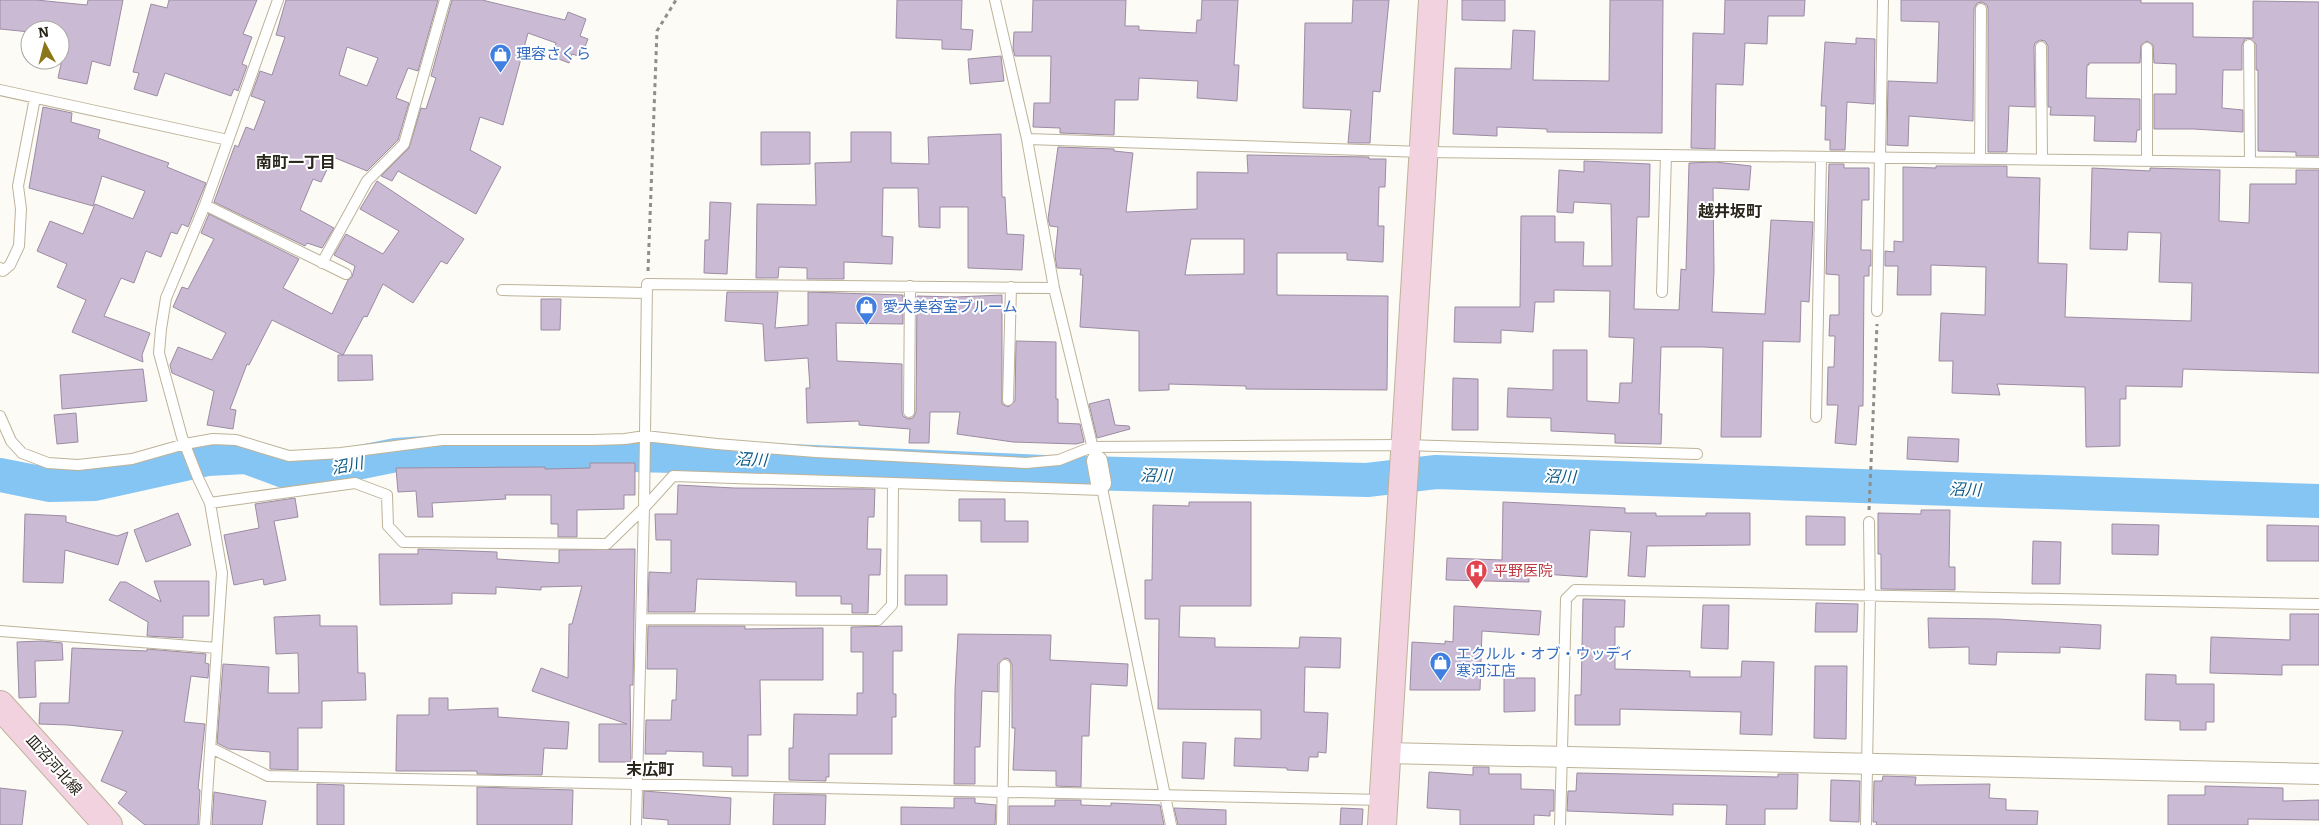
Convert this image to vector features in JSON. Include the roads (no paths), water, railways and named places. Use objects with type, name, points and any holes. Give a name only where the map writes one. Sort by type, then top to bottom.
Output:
[{"type":"street","points":[[1382,813],[1433,0]]},
{"type":"street","points":[[1095,454],[1101,487]]},
{"type":"street","name":"皿沼河北線","points":[[0,705],[108,825]]},
{"type":"street","points":[[1386,753],[2319,774]]},
{"type":"lane","points":[[204,825],[222,573],[210,502],[183,441],[160,354],[161,329],[166,298],[206,205],[278,0]]},
{"type":"lane","points":[[322,264],[367,181],[404,144],[445,0]]},
{"type":"lane","points":[[995,0],[1027,139],[1054,288],[1095,454]]},
{"type":"lane","points":[[1877,311],[1883,0]]},
{"type":"lane","points":[[1980,158],[1981,9]]},
{"type":"lane","points":[[2248,45],[2250,162]]},
{"type":"lane","points":[[2041,47],[2042,158]]},
{"type":"lane","points":[[2147,48],[2147,160]]},
{"type":"lane","points":[[0,90],[228,140]]},
{"type":"lane","points":[[0,268],[4,271],[10,265],[19,246],[21,209],[18,186],[35,98]]},
{"type":"lane","points":[[1027,139],[1424,152],[1821,158],[2042,158],[2319,163]]},
{"type":"lane","points":[[1662,292],[1666,155]]},
{"type":"lane","points":[[1816,417],[1821,158]]},
{"type":"lane","points":[[206,205],[322,264],[346,274]]},
{"type":"lane","points":[[502,290],[910,286],[1054,288]]},
{"type":"lane","points":[[909,412],[910,286]]},
{"type":"lane","points":[[1008,400],[1011,287]]},
{"type":"lane","points":[[636,825],[642,619],[647,288]]},
{"type":"lane","points":[[0,416],[11,441],[22,453],[48,463],[78,465],[132,459],[183,441],[214,439],[236,440],[289,456],[341,453],[442,440],[592,440],[645,436],[816,452],[1026,463],[1095,454],[1405,445],[1697,454]]},
{"type":"lane","points":[[210,502],[355,484],[387,495],[388,526],[403,542],[606,544],[644,508],[673,476],[1101,487],[1171,825]]},
{"type":"lane","points":[[642,619],[878,620],[892,605],[893,483]]},
{"type":"lane","points":[[1866,825],[1870,596],[1869,522]]},
{"type":"lane","points":[[1560,825],[1566,599],[1575,590],[2319,604]]},
{"type":"lane","points":[[0,631],[216,648]]},
{"type":"lane","points":[[1002,825],[1005,665]]},
{"type":"lane","points":[[211,748],[268,776],[1165,795],[1382,813]]},
{"type":"waterway","name":"沼川","points":[[0,475],[50,485],[95,484],[208,459],[246,457],[284,471],[327,469],[396,455],[456,451],[675,456],[1044,472],[1367,480],[1436,472],[2319,501]]},
{"type":"place","name":"理容さくら","points":[[500,73]]},
{"type":"place","name":"愛犬美容室ブルーム","points":[[867,326]]},
{"type":"place","name":"平野医院","points":[[1477,590]]},
{"type":"place","name":"エクルル・オブ・ウッディ 寒河江店","points":[[1440,682]]},
{"type":"district","name":"南町一丁目","points":[[296,162]]},
{"type":"district","name":"越井坂町","points":[[1730,211]]},
{"type":"district","name":"末広町","points":[[650,769]]}]
